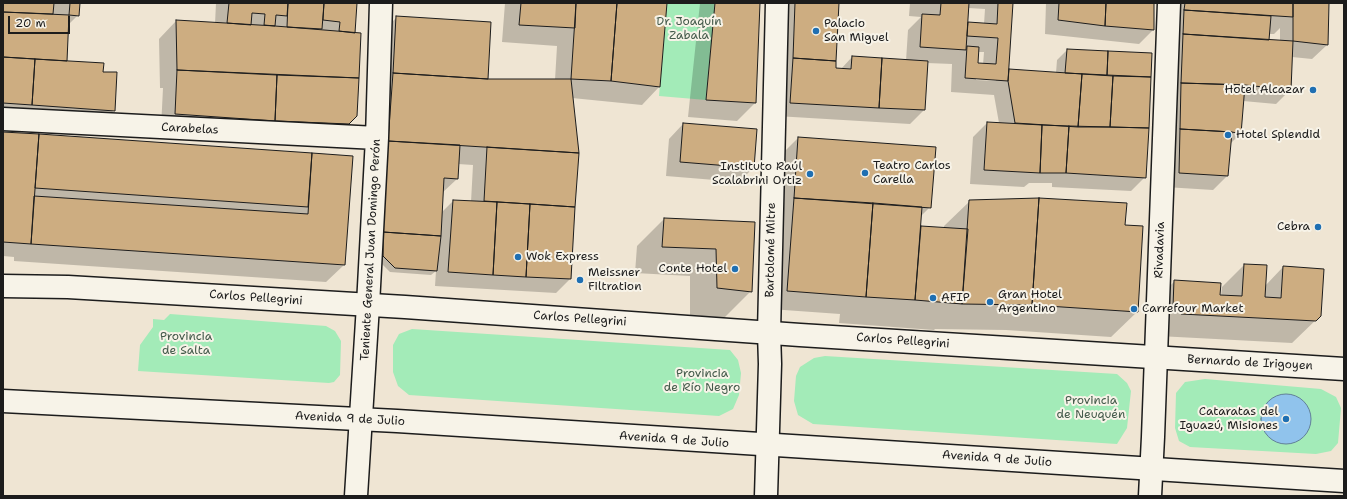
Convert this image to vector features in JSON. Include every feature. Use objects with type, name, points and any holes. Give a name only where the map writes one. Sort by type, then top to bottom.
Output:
[{"type":"main road","name":"Teniente General Juan Domingo Perón","points":[[356,496],[377,138],[381,3]]},
{"type":"main road","name":"Bartolomé Mitre","points":[[766,496],[777,3]]},
{"type":"main road","name":"Rivadavia","points":[[1150,496],[1169,3]]},
{"type":"main road","name":"Carabelas","points":[[3,119],[377,138]]},
{"type":"main road","name":"Carlos Pellegrini","points":[[3,286],[68,287],[368,305],[1156,358]]},
{"type":"main road","name":"Bernardo de Irigoyen","points":[[1156,358],[1344,369]]},
{"type":"main road","name":"Avenida 9 de Julio","points":[[3,401],[361,419],[1344,481]]},
{"type":"green space","name":"Dr. Joaquín Zabala","points":[[667,3],[715,3],[706,100],[659,96]]},
{"type":"green space","name":"Provincia de Salta","points":[[170,314],[326,326],[335,331],[341,341],[340,375],[334,382],[329,383],[138,371],[140,345],[153,327],[153,319],[164,320]]},
{"type":"green space","name":"Provincia de Río Negro","points":[[412,329],[730,350],[738,360],[741,373],[739,395],[733,409],[719,416],[409,395],[398,386],[393,372],[393,345],[399,334]]},
{"type":"green space","name":"Provincia de Neuquén","points":[[825,356],[1117,374],[1127,383],[1131,391],[1127,428],[1117,444],[813,424],[798,415],[794,401],[796,376],[800,367],[814,358]]},
{"type":"green space","points":[[1205,379],[1321,389],[1336,397],[1341,408],[1338,443],[1331,451],[1316,454],[1190,447],[1179,441],[1175,428],[1176,393],[1185,382]]},
{"type":"water","name":"Cataratas del Iguazú, Misiones","points":[[1281,394],[1291,394],[1304,401],[1311,414],[1311,424],[1304,437],[1291,444],[1281,444],[1272,440],[1265,433],[1261,424],[1261,414],[1265,405],[1272,398]]},
{"type":"building","points":[[3,3],[54,3],[53,14],[3,12]]},
{"type":"building","points":[[70,3],[80,3],[79,16],[69,15]]},
{"type":"building","points":[[229,3],[288,3],[287,16],[276,15],[275,26],[264,25],[265,14],[252,13],[251,25],[227,23]]},
{"type":"building","points":[[288,3],[324,3],[322,29],[287,27]]},
{"type":"building","points":[[324,3],[357,3],[355,33],[339,31],[340,22],[323,20]]},
{"type":"building","points":[[521,3],[576,3],[575,28],[519,25]]},
{"type":"building","points":[[576,3],[617,3],[611,81],[571,79]]},
{"type":"building","points":[[617,3],[667,3],[660,87],[611,81]]},
{"type":"building","points":[[715,3],[760,3],[756,103],[706,100]]},
{"type":"building","name":"Palacio San Miguel","points":[[795,3],[839,3],[836,61],[793,58]]},
{"type":"building","points":[[941,3],[969,3],[966,50],[920,47],[922,14],[940,15]]},
{"type":"building","points":[[998,3],[1013,3],[1008,81],[965,78],[967,46],[979,47],[978,63],[996,64],[998,38],[967,36],[968,22],[997,24]]},
{"type":"building","points":[[1059,3],[1106,3],[1105,26],[1058,20]]},
{"type":"building","points":[[1106,3],[1154,3],[1154,30],[1105,26]]},
{"type":"building","points":[[1185,3],[1293,3],[1293,17],[1184,10]]},
{"type":"building","points":[[1293,3],[1329,3],[1328,45],[1293,41]]},
{"type":"building","points":[[1184,10],[1271,16],[1269,40],[1183,34]]},
{"type":"building","points":[[3,12],[69,15],[67,61],[3,57]]},
{"type":"building","points":[[396,16],[491,22],[488,79],[393,73]]},
{"type":"building","points":[[176,20],[361,33],[359,78],[177,70]]},
{"type":"building","points":[[1183,34],[1293,41],[1291,90],[1245,85],[1181,83]]},
{"type":"building","points":[[1067,49],[1108,51],[1107,75],[1065,73]]},
{"type":"building","points":[[1108,51],[1152,53],[1151,77],[1107,75]]},
{"type":"building","points":[[852,56],[882,58],[879,108],[790,103],[793,58],[836,61],[836,68],[851,69]]},
{"type":"building","points":[[3,57],[35,59],[32,105],[3,103]]},
{"type":"building","points":[[882,58],[928,61],[925,110],[879,108]]},
{"type":"building","points":[[35,59],[104,63],[103,72],[117,72],[115,111],[32,105]]},
{"type":"building","points":[[1009,69],[1082,74],[1078,127],[1015,123],[1008,81]]},
{"type":"building","points":[[177,70],[277,75],[275,121],[175,114]]},
{"type":"building","points":[[393,73],[488,79],[571,79],[579,153],[388,141]]},
{"type":"building","points":[[1082,74],[1113,76],[1110,127],[1078,127]]},
{"type":"building","points":[[277,75],[359,78],[357,116],[349,124],[275,121]]},
{"type":"building","points":[[1113,76],[1151,77],[1149,128],[1110,127]]},
{"type":"building","points":[[1181,83],[1245,85],[1241,134],[1232,132],[1180,129]]},
{"type":"building","points":[[987,122],[1042,125],[1040,173],[984,170]]},
{"type":"building","points":[[683,123],[757,129],[754,168],[680,162]]},
{"type":"building","points":[[1042,125],[1069,126],[1066,173],[1040,173]]},
{"type":"building","points":[[1069,126],[1149,128],[1146,178],[1066,173]]},
{"type":"building","points":[[1180,129],[1232,132],[1228,176],[1179,173]]},
{"type":"building","points":[[3,132],[39,134],[31,244],[3,242]]},
{"type":"building","points":[[39,134],[312,153],[308,207],[35,188]]},
{"type":"building","name":"Teatro Carlos Carella","points":[[798,137],[936,147],[931,208],[794,198]]},
{"type":"building","points":[[388,141],[460,145],[458,179],[444,178],[441,236],[383,232]]},
{"type":"building","points":[[487,147],[579,153],[575,207],[484,201]]},
{"type":"building","points":[[312,153],[353,156],[345,265],[31,244],[34,196],[308,214]]},
{"type":"building","points":[[794,198],[873,203],[866,297],[787,291]]},
{"type":"building","points":[[1039,198],[1127,203],[1125,225],[1143,226],[1138,312],[1032,305]]},
{"type":"building","points":[[1039,198],[1032,305],[962,304],[969,200]]},
{"type":"building","points":[[453,200],[497,202],[493,275],[448,272]]},
{"type":"building","points":[[497,202],[530,204],[526,277],[493,275]]},
{"type":"building","points":[[873,203],[922,207],[915,300],[866,297]]},
{"type":"building","points":[[530,204],[575,207],[571,279],[526,277]]},
{"type":"building","name":"Conte Hotel","points":[[664,218],[755,222],[752,292],[717,288],[716,249],[662,247]]},
{"type":"building","points":[[921,226],[968,229],[962,304],[915,300]]},
{"type":"building","points":[[383,232],[441,236],[437,271],[395,268],[383,256]]},
{"type":"building","points":[[1244,264],[1267,265],[1265,297],[1281,298],[1283,266],[1324,269],[1321,316],[1316,321],[1181,314],[1173,306],[1174,280],[1221,283],[1220,295],[1242,296]]},
{"type":"place","name":"Palacio San Miguel","points":[[816,31]]},
{"type":"place","name":"Hotel Alcazar","points":[[1313,90]]},
{"type":"place","name":"Hotel Splendid","points":[[1228,135]]},
{"type":"place","name":"Teatro Carlos Carella","points":[[865,173]]},
{"type":"place","name":"Instituto Raúl Scalabrini Ortiz","points":[[810,174]]},
{"type":"place","name":"Cebra","points":[[1318,227]]},
{"type":"place","name":"Wok Express","points":[[518,257]]},
{"type":"place","name":"Conte Hotel","points":[[735,269]]},
{"type":"place","name":"Meissner Filtration","points":[[580,280]]},
{"type":"place","name":"AFIP","points":[[933,298]]},
{"type":"place","name":"Gran Hotel Argentino","points":[[990,302]]},
{"type":"place","name":"Carrefour Market","points":[[1134,309]]},
{"type":"place","name":"Cataratas del Iguazú, Misiones","points":[[1286,419]]}]
